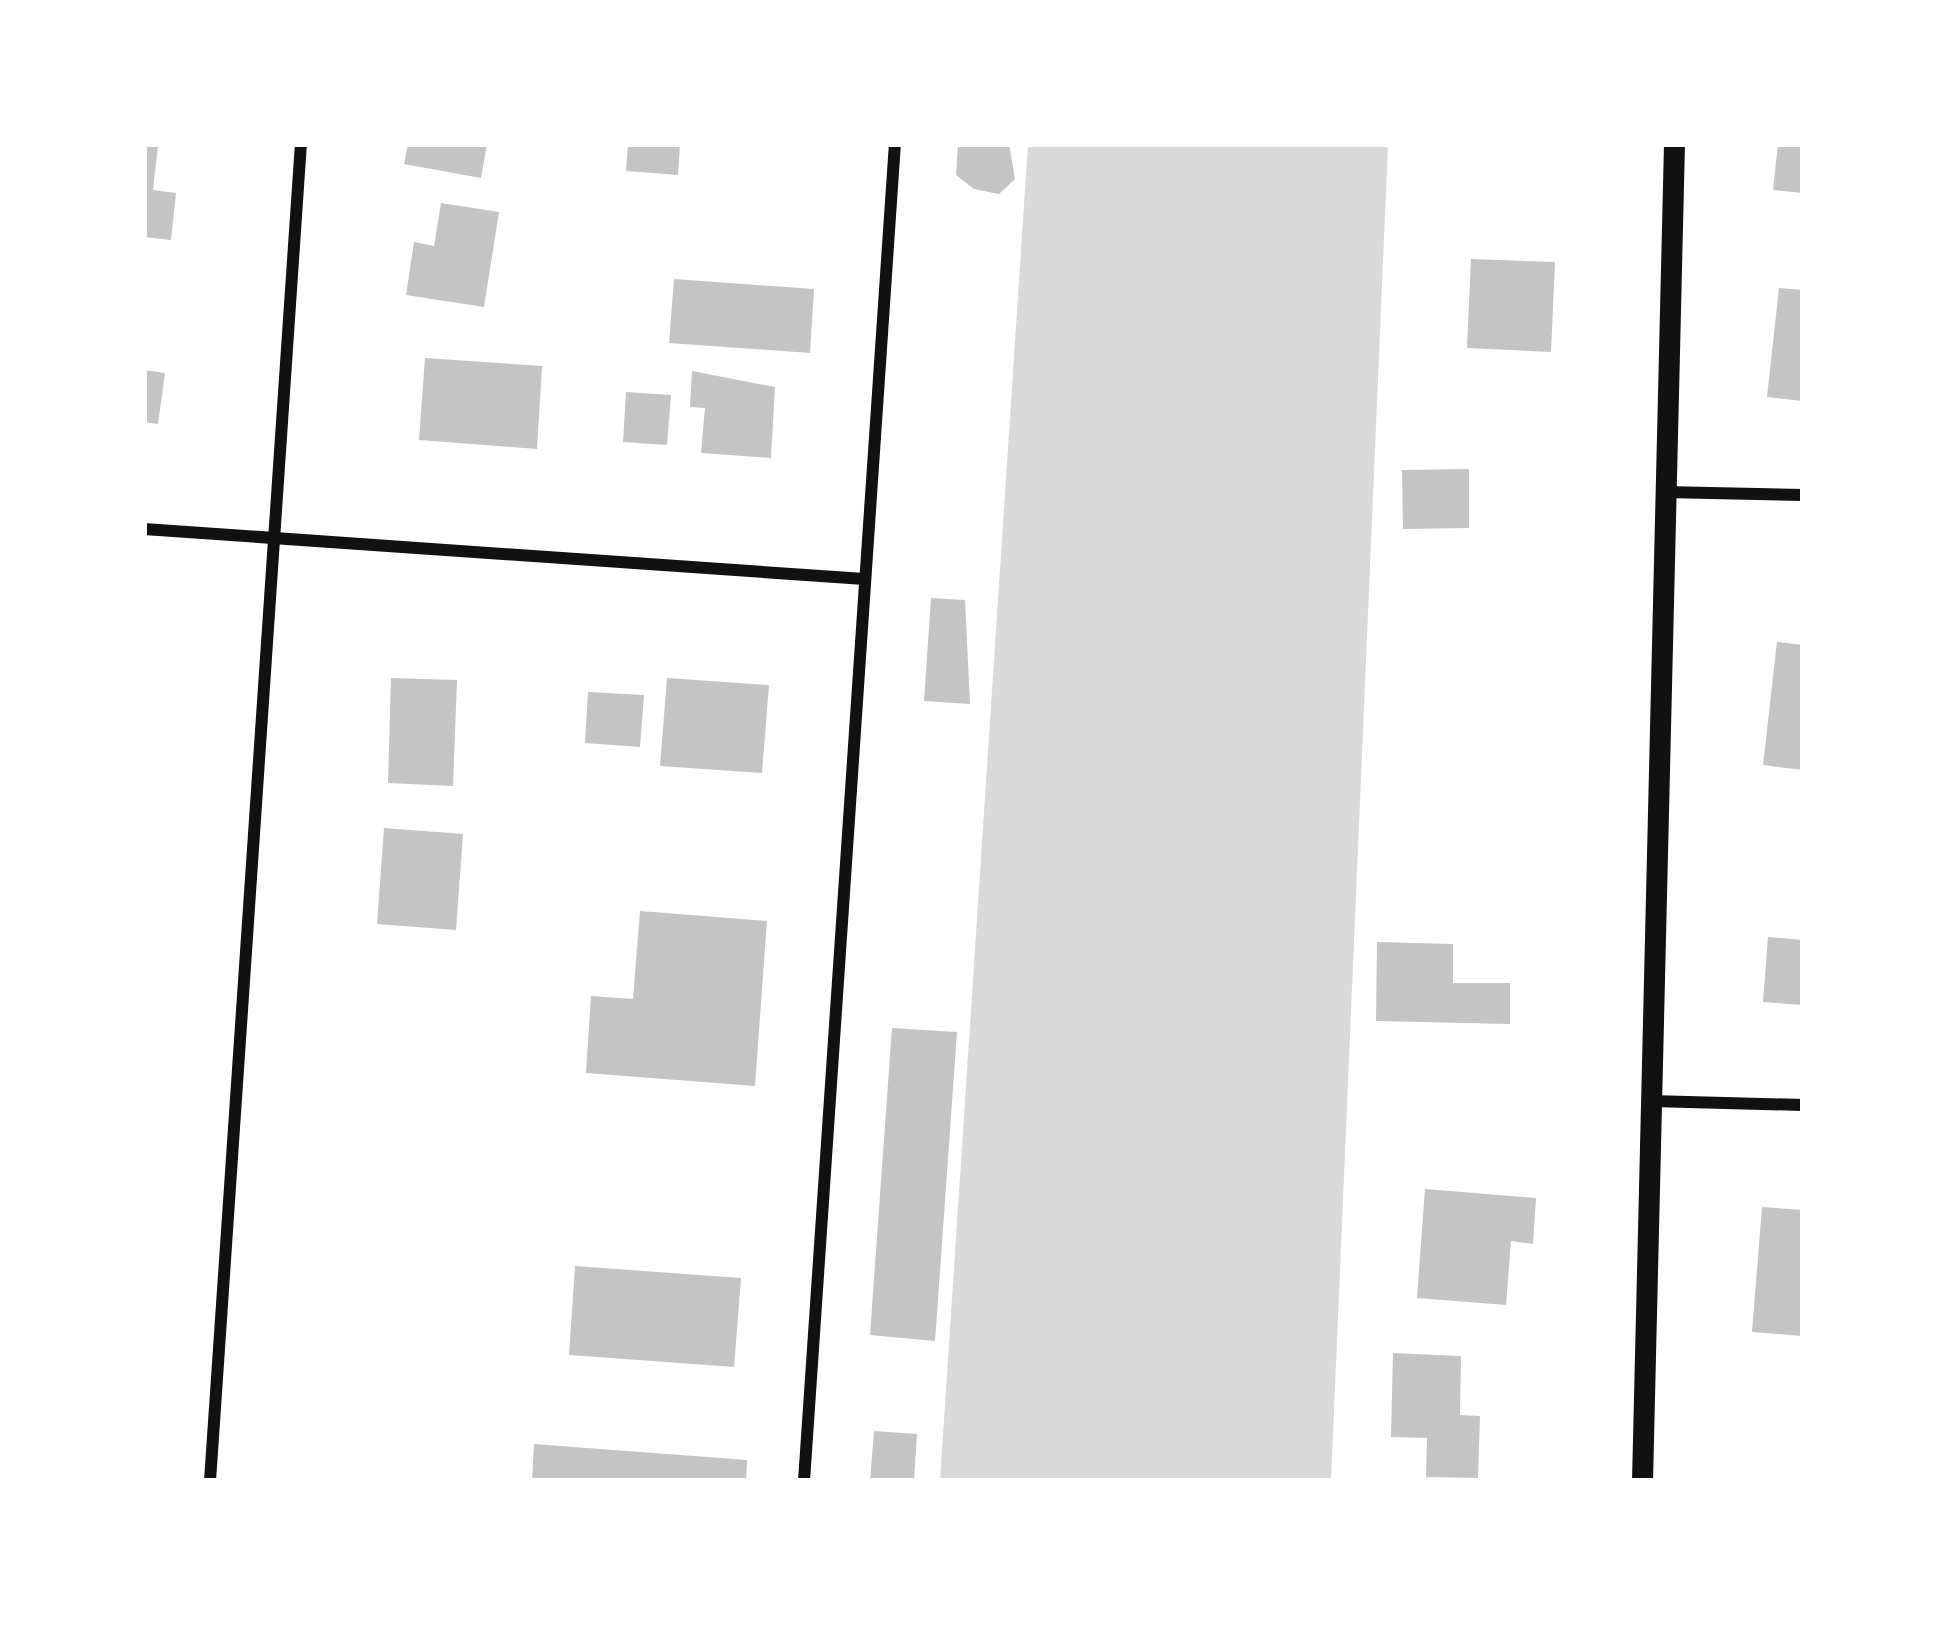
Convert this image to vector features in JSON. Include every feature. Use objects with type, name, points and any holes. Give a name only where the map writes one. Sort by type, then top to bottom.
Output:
[{"type":"street","points":[[211,1481],[301,144]]},
{"type":"street","points":[[804,1481],[895,144]]},
{"type":"street","points":[[1642,1481],[1674,144]]},
{"type":"street","points":[[1664,492],[1803,495]]},
{"type":"street","points":[[144,529],[864,579]]},
{"type":"street","points":[[1652,1101],[1803,1105]]},
{"type":"shaded area","points":[[1028,144],[1388,144],[1331,1481],[940,1481]]},
{"type":"building","points":[[144,144],[158,145],[153,190],[176,193],[171,240],[144,237]]},
{"type":"building","points":[[408,144],[487,144],[481,178],[404,164]]},
{"type":"building","points":[[628,144],[680,144],[678,175],[626,171]]},
{"type":"building","points":[[958,144],[1009,144],[1015,179],[999,194],[974,189],[956,175]]},
{"type":"building","points":[[1778,144],[1803,144],[1803,193],[1773,190]]},
{"type":"building","points":[[441,203],[499,212],[484,307],[406,295],[414,242],[434,246]]},
{"type":"building","points":[[1471,259],[1555,262],[1551,352],[1467,348]]},
{"type":"building","points":[[674,279],[814,289],[810,353],[669,343]]},
{"type":"building","points":[[1779,288],[1803,290],[1803,401],[1767,397]]},
{"type":"building","points":[[425,358],[542,366],[537,449],[419,440]]},
{"type":"building","points":[[144,370],[165,373],[158,424],[144,422]]},
{"type":"building","points":[[692,371],[775,387],[771,458],[701,453],[705,408],[690,407]]},
{"type":"building","points":[[626,392],[671,395],[667,445],[623,442]]},
{"type":"building","points":[[1469,469],[1469,528],[1403,529],[1402,470]]},
{"type":"building","points":[[931,598],[965,600],[970,704],[924,701]]},
{"type":"building","points":[[1777,642],[1803,645],[1803,770],[1763,765]]},
{"type":"building","points":[[391,678],[457,680],[453,786],[388,783]]},
{"type":"building","points":[[667,678],[769,685],[762,773],[660,766]]},
{"type":"building","points":[[588,692],[644,695],[640,747],[585,743]]},
{"type":"building","points":[[384,828],[463,834],[456,930],[377,924]]},
{"type":"building","points":[[640,911],[767,921],[755,1086],[586,1073],[591,996],[633,999]]},
{"type":"building","points":[[1768,937],[1803,940],[1803,1005],[1763,1002]]},
{"type":"building","points":[[1377,942],[1453,944],[1453,983],[1510,983],[1510,1024],[1376,1021]]},
{"type":"building","points":[[892,1028],[957,1032],[935,1341],[870,1335]]},
{"type":"building","points":[[1425,1189],[1536,1198],[1533,1244],[1511,1241],[1506,1305],[1417,1298]]},
{"type":"building","points":[[1762,1207],[1803,1210],[1803,1336],[1752,1332]]},
{"type":"building","points":[[575,1266],[741,1278],[734,1367],[569,1355]]},
{"type":"building","points":[[1393,1353],[1461,1356],[1460,1415],[1480,1416],[1478,1478],[1426,1477],[1427,1438],[1391,1437]]},
{"type":"building","points":[[874,1431],[917,1434],[914,1481],[870,1481]]},
{"type":"building","points":[[534,1444],[747,1460],[746,1481],[532,1481]]}]
